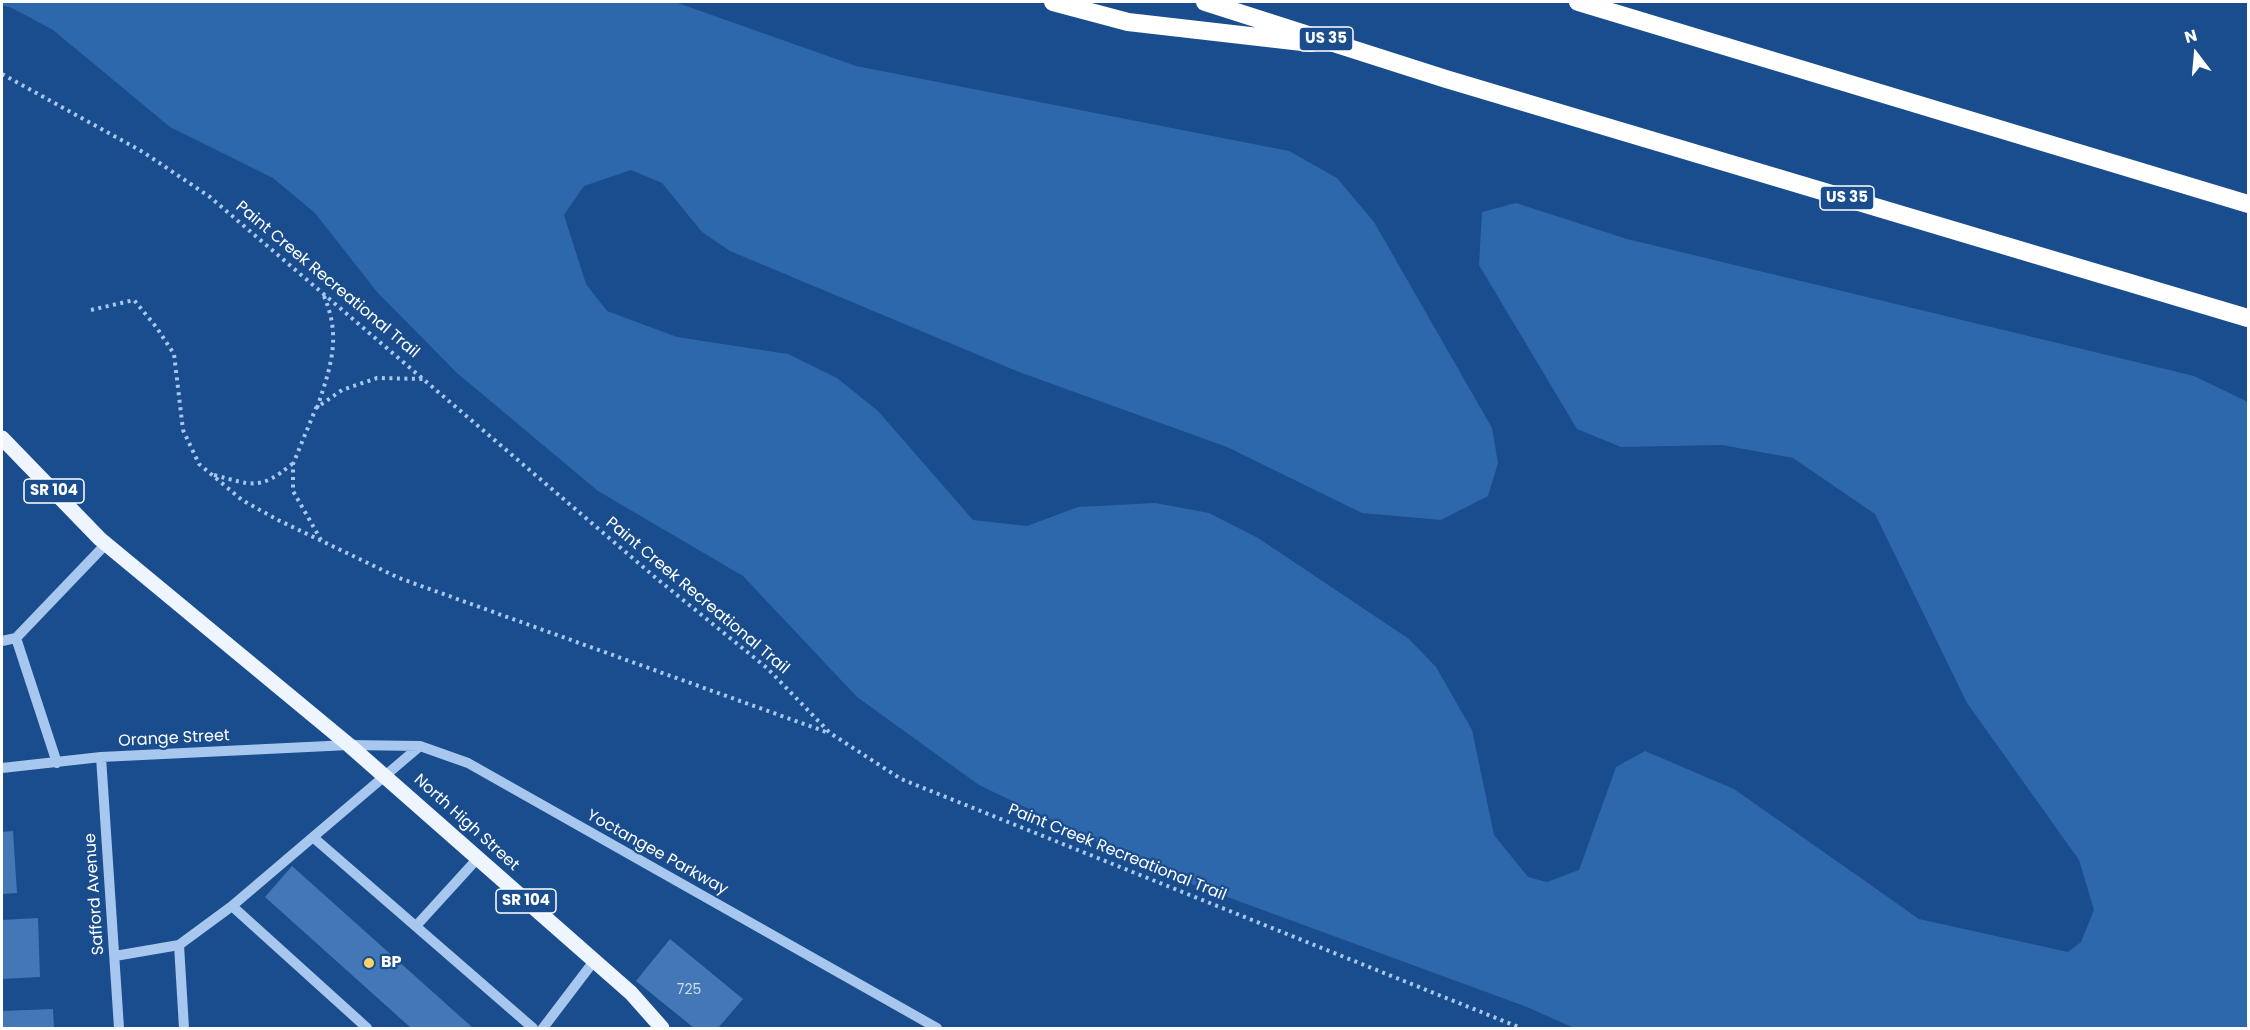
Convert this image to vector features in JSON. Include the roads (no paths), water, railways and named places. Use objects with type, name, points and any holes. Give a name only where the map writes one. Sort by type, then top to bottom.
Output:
[{"type":"highway","points":[[1053,2],[1128,22],[1352,48]]},
{"type":"highway","name":"US 35","points":[[1205,2],[1446,79],[2248,318]]},
{"type":"highway","points":[[1578,2],[2248,204]]},
{"type":"main road","name":"SR 104","points":[[2,438],[106,544],[349,744]]},
{"type":"main road","name":"North High Street","points":[[349,744],[631,993],[662,1029]]},
{"type":"street","points":[[2,641],[16,638],[106,544]]},
{"type":"street","points":[[16,638],[57,763]]},
{"type":"street","name":"Yoctangee Parkway","points":[[349,744],[420,746],[468,764],[937,1029]]},
{"type":"street","name":"Orange Street","points":[[2,768],[101,757],[349,744]]},
{"type":"street","points":[[115,956],[179,945],[232,906],[420,746]]},
{"type":"street","name":"Safford Avenue","points":[[101,757],[119,1029]]},
{"type":"street","points":[[314,838],[533,1029]]},
{"type":"street","points":[[416,927],[478,858]]},
{"type":"street","points":[[232,906],[367,1029]]},
{"type":"street","points":[[179,945],[184,1029]]},
{"type":"street","points":[[543,1029],[594,961]]},
{"type":"place","name":"BP","points":[[369,963]]}]
